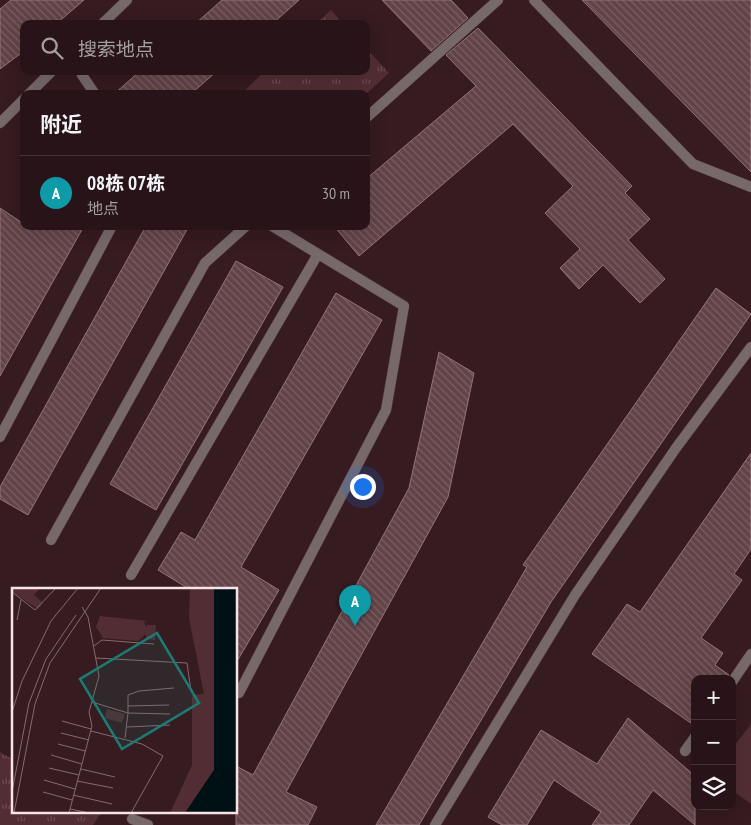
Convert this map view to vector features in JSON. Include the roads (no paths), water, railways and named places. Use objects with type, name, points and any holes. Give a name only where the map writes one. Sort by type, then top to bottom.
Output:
[{"type":"street","points":[[106,20],[127,0]]},
{"type":"street","points":[[370,114],[498,0]]},
{"type":"street","points":[[534,0],[693,164],[751,187]]},
{"type":"street","points":[[33,90],[48,75]]},
{"type":"street","points":[[82,75],[92,90]]},
{"type":"street","points":[[0,123],[20,103]]},
{"type":"street","points":[[0,437],[110,230]]},
{"type":"street","points":[[51,540],[205,263],[242,230]]},
{"type":"street","points":[[239,693],[386,410],[404,306],[279,230]]},
{"type":"street","points":[[131,575],[318,254]]},
{"type":"street","points":[[435,825],[575,595],[676,448],[751,347]]},
{"type":"street","points":[[736,676],[751,654]]},
{"type":"street","points":[[685,751],[691,743]]},
{"type":"street","points":[[132,819],[148,825]]},
{"type":"place","name":"08栋 07栋","points":[[355,626]]}]
